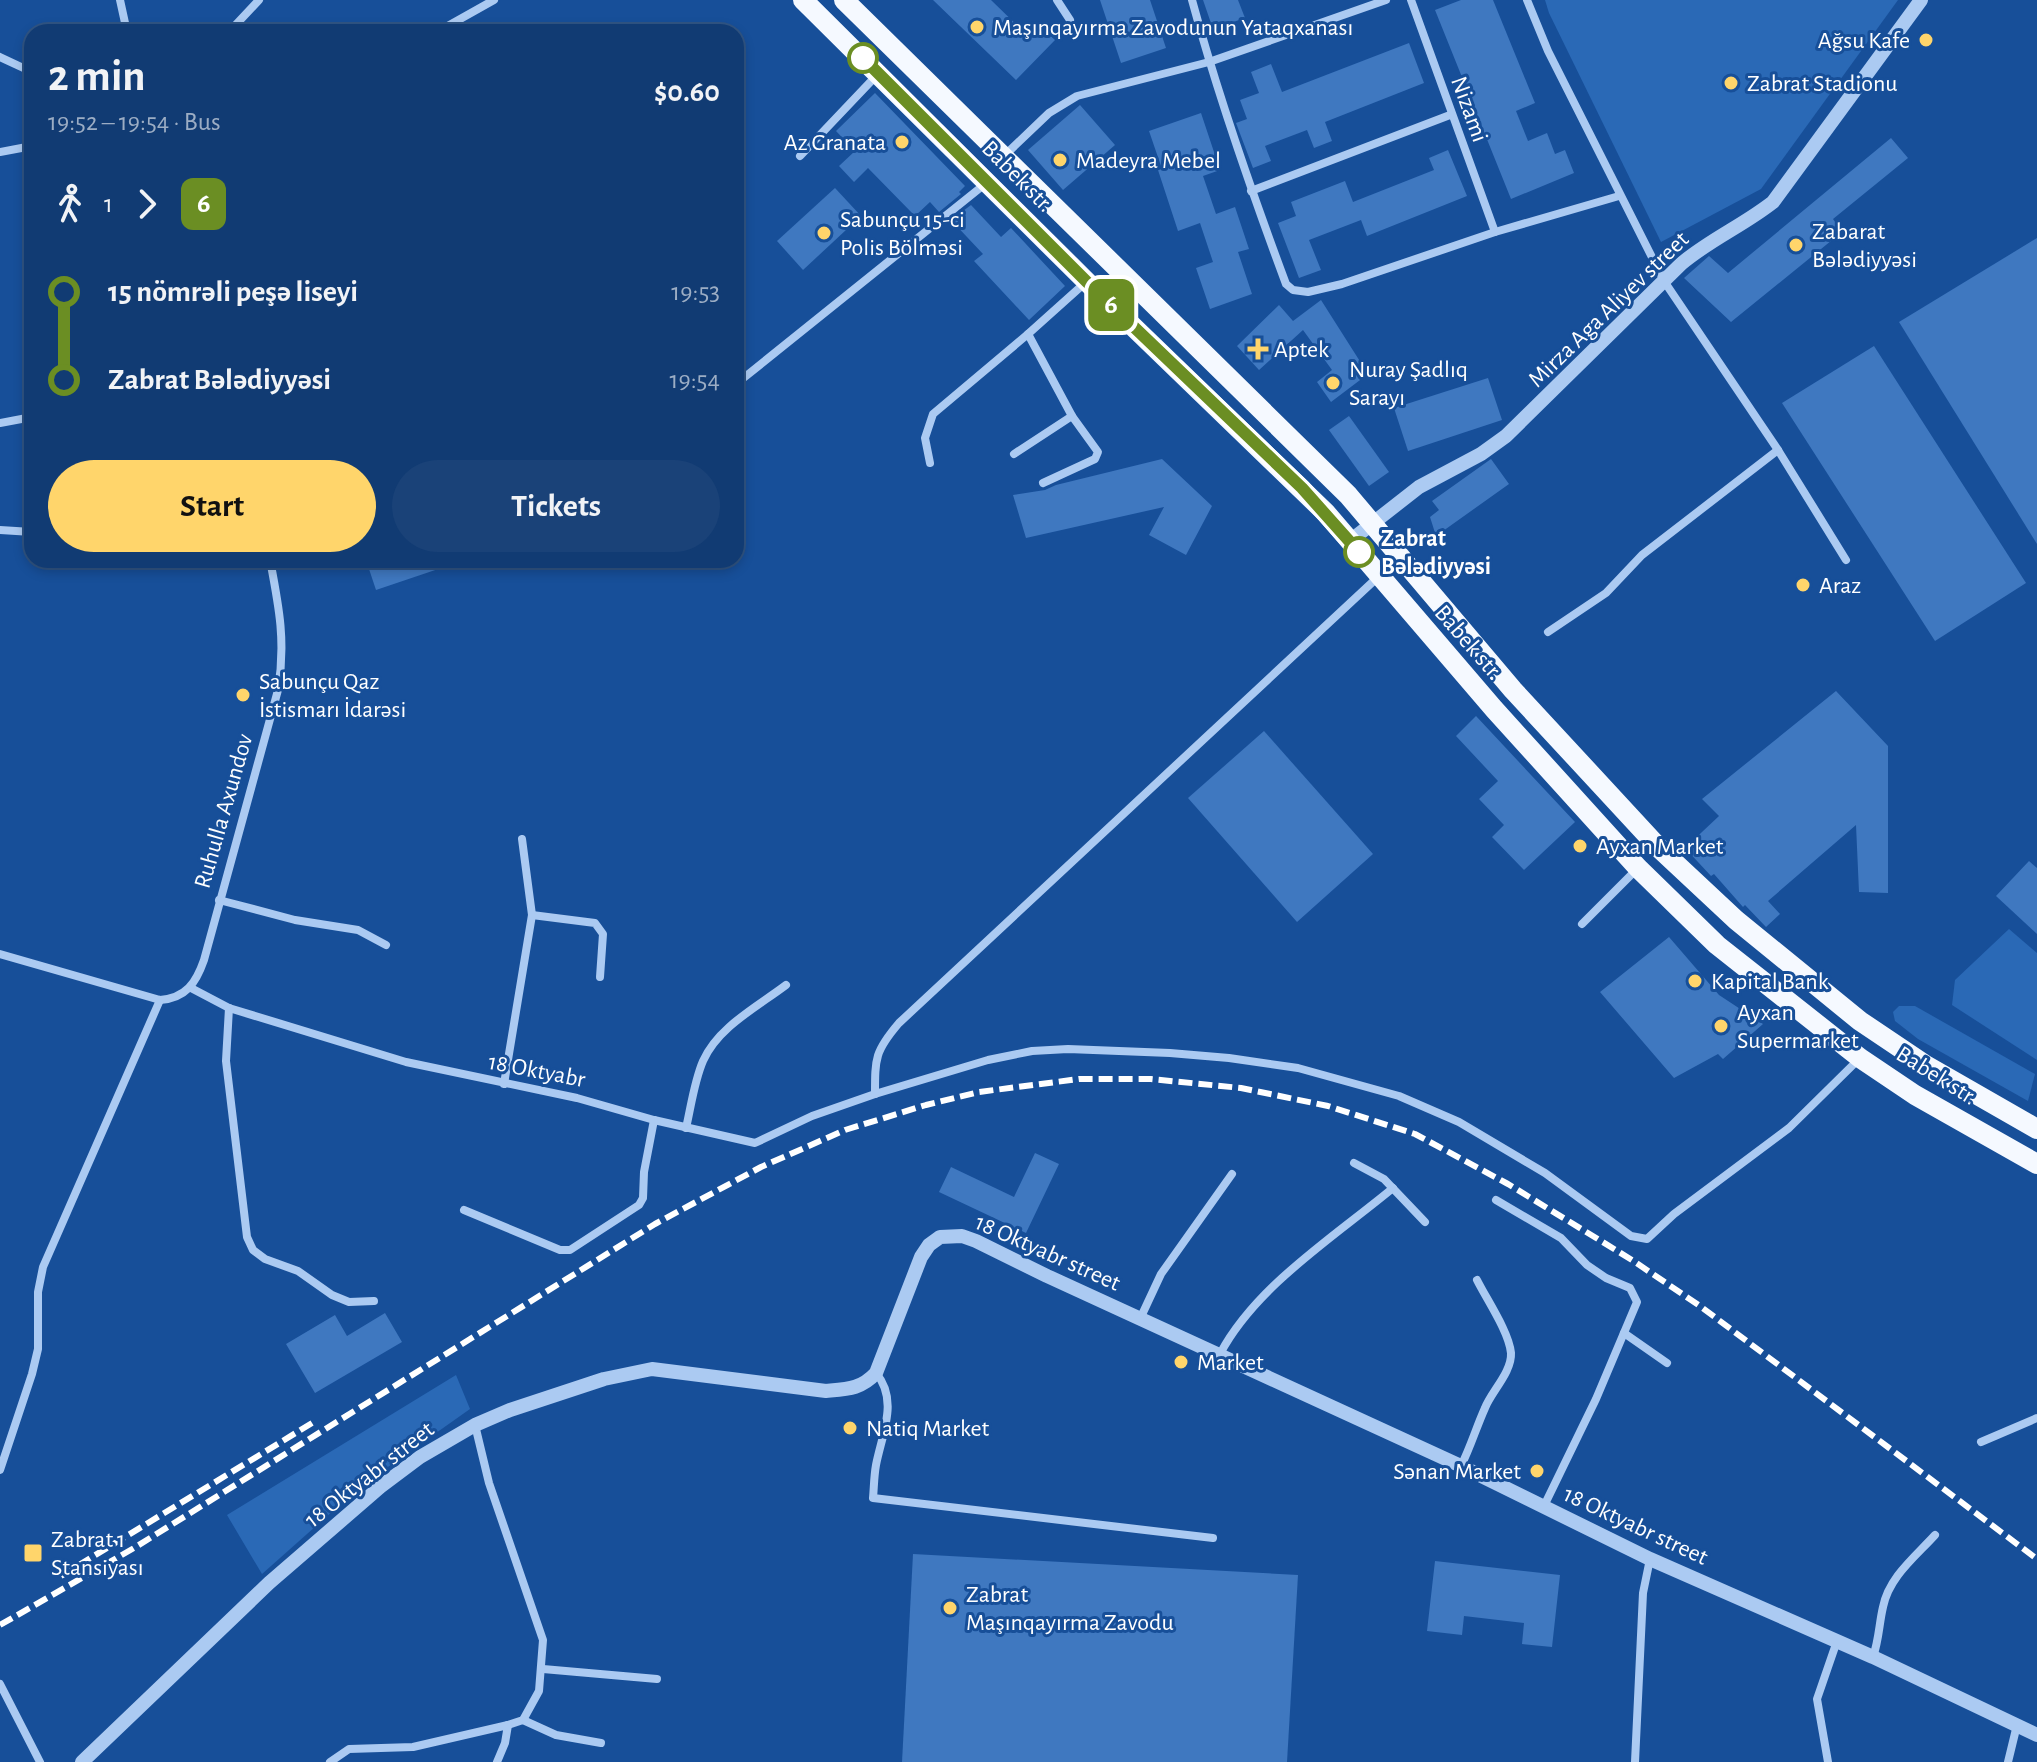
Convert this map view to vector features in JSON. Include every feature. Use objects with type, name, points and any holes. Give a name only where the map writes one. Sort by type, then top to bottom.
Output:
[{"type":"main road","name":"Babek str.","points":[[803,0],[1087,282],[1302,488],[1454,666],[1638,868],[1717,945],[1860,1058],[1915,1095],[2037,1164]]},
{"type":"main road","name":"Babek str.","points":[[848,1],[1317,463],[1524,702],[1660,849],[1736,920],[1860,1021],[1927,1066],[2037,1129]]},
{"type":"street","points":[[120,0],[125,24]]},
{"type":"street","points":[[236,24],[259,0]]},
{"type":"street","points":[[451,24],[494,0]]},
{"type":"street","points":[[1057,0],[1070,20]]},
{"type":"street","points":[[1192,0],[1251,191],[1286,284],[1293,290],[1308,292],[1342,284],[1495,232],[1619,196]]},
{"type":"street","points":[[1003,157],[1049,113],[1077,96],[1209,62],[1386,0]]},
{"type":"street","name":"Nizami","points":[[1411,0],[1450,115],[1495,232]]},
{"type":"street","points":[[1527,0],[1548,51],[1664,281],[1778,450],[1846,560]]},
{"type":"street","name":"Mirza Aga Aliyev street","points":[[1350,541],[1419,487],[1481,454],[1506,436],[1695,252],[1773,202],[1921,0]]},
{"type":"street","points":[[0,57],[24,68]]},
{"type":"street","points":[[800,156],[879,73]]},
{"type":"street","points":[[1251,191],[1450,115]]},
{"type":"street","points":[[0,152],[24,148]]},
{"type":"street","points":[[744,378],[987,182]]},
{"type":"street","points":[[930,463],[925,438],[926,427],[933,414],[1087,282]]},
{"type":"street","points":[[1028,334],[1072,416],[1098,452],[1095,459],[1043,483]]},
{"type":"street","points":[[1014,454],[1072,416]]},
{"type":"street","points":[[0,423],[24,418]]},
{"type":"street","points":[[1548,632],[1606,593],[1642,555],[1778,450]]},
{"type":"street","points":[[0,530],[24,532]]},
{"type":"street","name":"Ruhulla Axundov","points":[[191,988],[204,960],[278,690],[283,659],[282,622],[272,568]]},
{"type":"street","points":[[875,1094],[876,1059],[882,1043],[899,1023],[1378,577]]},
{"type":"street","points":[[504,1084],[532,915],[522,839]]},
{"type":"street","points":[[1582,924],[1638,868]]},
{"type":"street","points":[[219,900],[295,920],[358,930],[386,945]]},
{"type":"street","points":[[532,915],[595,923],[603,934],[600,977]]},
{"type":"street","points":[[0,954],[160,1000],[170,999],[191,988]]},
{"type":"street","points":[[686,1128],[703,1061],[715,1042],[732,1025],[786,985]]},
{"type":"street","name":"18 Oktyabr","points":[[191,988],[229,1008],[406,1062],[577,1098],[654,1120],[755,1143],[812,1116],[875,1094],[988,1060],[1032,1051],[1068,1049],[1170,1053],[1298,1068],[1399,1096],[1459,1122],[1545,1173],[1631,1236],[1647,1239],[1674,1214],[1789,1128],[1860,1058]]},
{"type":"street","points":[[0,1470],[38,1349],[38,1292],[43,1267],[160,1000]]},
{"type":"street","points":[[229,1008],[226,1061],[247,1237],[253,1250],[265,1259],[298,1271],[332,1295],[349,1302],[374,1301]]},
{"type":"street","points":[[464,1210],[560,1250],[570,1250],[639,1205],[643,1198],[644,1172],[654,1120]]},
{"type":"street","points":[[1354,1163],[1384,1179],[1425,1222]]},
{"type":"street","points":[[1140,1319],[1161,1274],[1232,1174]]},
{"type":"street","points":[[1220,1354],[1243,1317],[1265,1293],[1393,1188]]},
{"type":"street","points":[[1496,1200],[1561,1238],[1587,1265],[1606,1278],[1630,1288],[1637,1302],[1596,1399],[1544,1506]]},
{"type":"street","name":"18 Oktyabr street","points":[[82,1762],[269,1583],[380,1487],[420,1457],[475,1425],[549,1396],[641,1371],[672,1370],[826,1391],[853,1389],[865,1384],[876,1373],[921,1257],[929,1245],[940,1237],[962,1236],[1461,1466],[1650,1559],[1873,1657],[2037,1735]]},
{"type":"street","points":[[1461,1466],[1476,1438],[1485,1408],[1510,1362],[1511,1351],[1477,1280]]},
{"type":"street","points":[[1624,1333],[1667,1363]]},
{"type":"street","points":[[876,1373],[883,1382],[889,1408],[875,1469],[873,1498],[1213,1538]]},
{"type":"street","points":[[1981,1442],[2037,1418]]},
{"type":"street","points":[[330,1762],[349,1749],[413,1747],[523,1720],[539,1691],[543,1640],[489,1483],[475,1425]]},
{"type":"street","points":[[1873,1657],[1883,1605],[1893,1581],[1935,1535]]},
{"type":"street","points":[[1635,1762],[1643,1593],[1650,1559]]},
{"type":"street","points":[[1828,1762],[1817,1699],[1837,1641]]},
{"type":"street","points":[[543,1669],[657,1679]]},
{"type":"street","points":[[0,1684],[40,1762]]},
{"type":"street","points":[[523,1720],[556,1735],[601,1743]]},
{"type":"street","points":[[497,1762],[508,1725]]},
{"type":"street","points":[[2008,1762],[2017,1725]]},
{"type":"shaded area","points":[[1545,0],[1898,0],[1761,189],[1661,242]]},
{"type":"shaded area","points":[[2009,929],[2037,953],[2037,1060],[1952,1005],[1955,980]]},
{"type":"shaded area","points":[[1899,1006],[1915,1006],[2035,1074],[2028,1101],[1918,1039],[1895,1021],[1893,1012]]},
{"type":"shaded area","points":[[456,1375],[470,1409],[361,1486],[262,1574],[227,1515]]},
{"type":"building","points":[[933,0],[991,0],[1025,33],[1035,22],[1055,40],[1016,80]]},
{"type":"building","points":[[1100,0],[1150,0],[1166,48],[1121,63]]},
{"type":"building","points":[[1203,0],[1238,0],[1245,18],[1213,29]]},
{"type":"building","points":[[1461,0],[1493,0],[1535,103],[1516,111],[1528,141],[1547,133],[1555,154],[1565,150],[1574,173],[1511,199],[1435,10]]},
{"type":"building","points":[[1409,43],[1424,83],[1325,122],[1332,141],[1314,148],[1307,130],[1265,146],[1271,161],[1253,168],[1236,123],[1247,119],[1240,100],[1259,93],[1251,72],[1271,64],[1282,92]]},
{"type":"building","points":[[875,93],[965,186],[959,192],[961,194],[939,212],[930,202],[915,216],[868,168],[854,182],[839,166],[855,151],[836,131]]},
{"type":"building","points":[[1080,105],[1115,145],[1063,190],[1028,150]]},
{"type":"building","points":[[1201,113],[1220,170],[1203,176],[1216,214],[1235,207],[1249,249],[1238,252],[1252,294],[1210,309],[1196,268],[1213,262],[1200,223],[1178,231],[1149,131]]},
{"type":"building","points":[[1891,138],[1908,158],[1833,219],[1842,232],[1731,322],[1684,278],[1709,256],[1728,273]]},
{"type":"building","points":[[1448,150],[1467,196],[1367,236],[1361,220],[1309,240],[1321,270],[1299,278],[1278,223],[1296,216],[1291,202],[1345,181],[1353,202],[1434,170],[1429,158]]},
{"type":"building","points":[[835,188],[861,216],[803,270],[777,241]]},
{"type":"building","points":[[971,205],[1001,237],[1011,228],[1065,286],[1029,320],[974,261],[983,254],[951,220]]},
{"type":"building","points":[[2037,238],[2037,544],[1899,322]]},
{"type":"building","points":[[1321,300],[1368,374],[1331,402],[1317,382],[1332,370],[1303,330],[1259,370],[1237,346],[1279,305],[1293,321]]},
{"type":"building","points":[[1874,346],[2026,583],[1935,641],[1782,403]]},
{"type":"building","points":[[1488,378],[1502,420],[1408,451],[1394,408]]},
{"type":"building","points":[[1349,416],[1389,472],[1369,486],[1329,430]]},
{"type":"building","points":[[1162,459],[1212,506],[1186,555],[1149,535],[1164,507],[1026,538],[1013,495],[1045,490]]},
{"type":"building","points":[[1491,459],[1509,484],[1436,536],[1430,517],[1439,510],[1432,501]]},
{"type":"building","points":[[369,568],[441,568],[376,590]]},
{"type":"building","points":[[1836,691],[1888,746],[1888,893],[1859,892],[1856,825],[1768,901],[1780,914],[1766,927],[1685,848],[1719,816],[1702,799]]},
{"type":"building","points":[[1476,716],[1575,822],[1524,870],[1492,837],[1504,825],[1479,799],[1498,781],[1456,736]]},
{"type":"building","points":[[1264,731],[1373,854],[1297,922],[1188,798]]},
{"type":"building","points":[[2029,861],[2037,868],[2037,934],[1996,896]]},
{"type":"building","points":[[1669,937],[1719,995],[1763,1024],[1723,1059],[1718,1054],[1674,1078],[1600,992]]},
{"type":"building","points":[[1035,1153],[1059,1164],[1026,1233],[939,1192],[951,1167],[1014,1197]]},
{"type":"building","points":[[385,1313],[402,1342],[315,1393],[286,1344],[335,1315],[347,1336]]},
{"type":"building","points":[[913,1554],[1298,1575],[1287,1762],[902,1762]]},
{"type":"building","points":[[1435,1561],[1560,1575],[1552,1647],[1522,1644],[1524,1623],[1464,1616],[1462,1635],[1427,1631]]},
{"type":"railway","points":[[0,1625],[134,1548],[655,1224],[761,1167],[845,1130],[926,1105],[979,1092],[1079,1079],[1151,1079],[1241,1088],[1328,1106],[1415,1134],[1508,1184],[1700,1306],[2037,1559]]},
{"type":"railway","points":[[61,1576],[317,1420]]},
{"type":"bus line","name":"6","points":[[863,58],[1087,282],[1302,488],[1359,552]]},
{"type":"place","name":"Maşınqayırma Zavodunun Yataqxanası","points":[[977,27]]},
{"type":"place","name":"Ağsu Kafe","points":[[1926,40]]},
{"type":"place","name":"Zabrat Stadionu","points":[[1731,83]]},
{"type":"place","name":"Az Granata","points":[[902,142]]},
{"type":"place","name":"Madeyra Mebel","points":[[1060,160]]},
{"type":"place","name":"Sabunçu 15-ci Polis Bölməsi","points":[[824,233]]},
{"type":"place","name":"Zabarat Bələdiyyəsi","points":[[1796,245]]},
{"type":"place","name":"Aptek","points":[[1258,349]]},
{"type":"place","name":"Nuray Şadlıq Sarayı","points":[[1333,383]]},
{"type":"place","name":"Zabrat Bәlәdiyyәsi","points":[[1359,552]]},
{"type":"place","name":"Araz","points":[[1803,585]]},
{"type":"place","name":"Sabunçu Qaz İstismarı İdarəsi","points":[[243,695]]},
{"type":"place","name":"Ayxan Market","points":[[1580,846]]},
{"type":"place","name":"Kapital Bank","points":[[1695,981]]},
{"type":"place","name":"Ayxan Supermarket","points":[[1721,1026]]},
{"type":"place","name":"Market","points":[[1181,1362]]},
{"type":"place","name":"Natiq Market","points":[[850,1428]]},
{"type":"place","name":"Sənan Market","points":[[1537,1471]]},
{"type":"place","name":"Zabrat 1 Stansiyası","points":[[33,1553]]},
{"type":"place","name":"Zabrat Maşınqayırma Zavodu","points":[[950,1608]]}]
